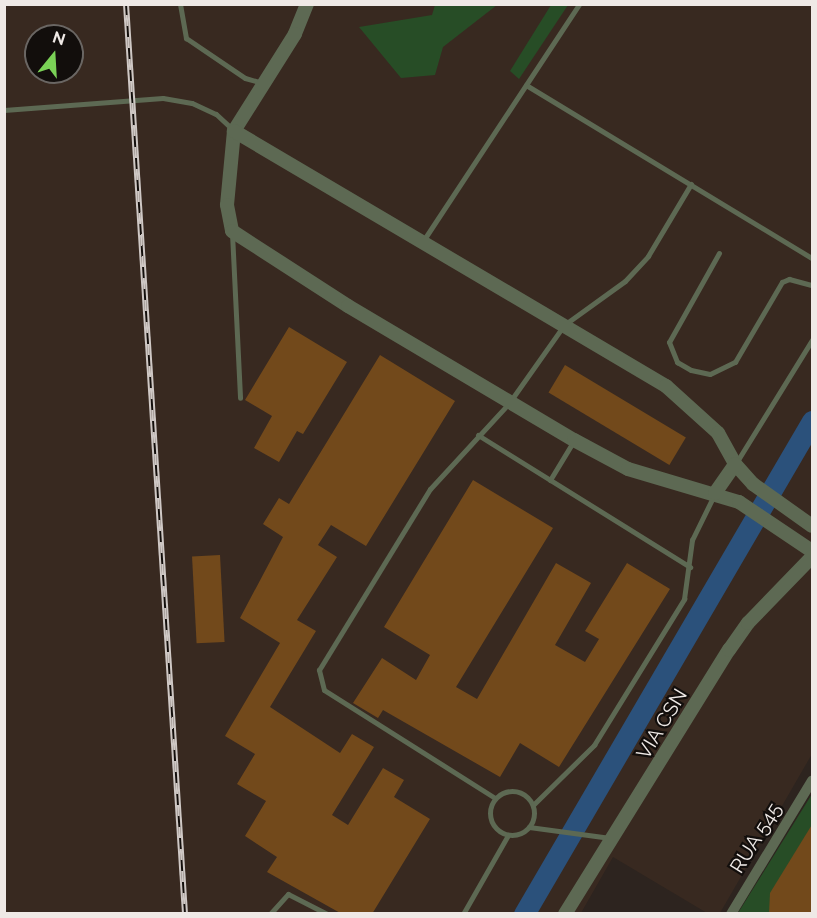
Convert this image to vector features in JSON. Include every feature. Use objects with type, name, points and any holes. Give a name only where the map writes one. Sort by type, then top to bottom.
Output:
[{"type":"street","points":[[307,4],[295,34],[234,131],[227,205],[232,231],[509,403],[574,440],[628,469],[739,502],[813,551]]},
{"type":"street","points":[[234,131],[564,325],[692,406],[718,433],[735,464],[753,484],[807,522]]},
{"type":"street","points":[[715,493],[735,464]]},
{"type":"street","name":"VIA CSN","points":[[565,914],[615,839],[748,623],[810,565]]},
{"type":"street","name":"RUA 545","points":[[731,914],[813,781]]},
{"type":"lane","points":[[180,4],[186,38],[222,59],[245,78],[264,83]]},
{"type":"lane","points":[[422,243],[579,4]]},
{"type":"lane","points":[[526,85],[813,258]]},
{"type":"lane","points":[[4,110],[163,98],[200,106],[234,131]]},
{"type":"lane","points":[[495,798],[318,681],[319,670],[430,489],[509,403],[564,325],[625,282],[648,256],[691,184]]},
{"type":"lane","points":[[232,231],[240,398]]},
{"type":"lane","points":[[719,253],[669,342],[670,353],[691,370],[710,374],[735,362],[782,282],[789,279],[813,285]]},
{"type":"lane","points":[[735,464],[813,340]]},
{"type":"lane","points":[[478,435],[690,567]]},
{"type":"lane","points":[[550,480],[574,440]]},
{"type":"lane","points":[[529,827],[533,805],[594,746],[684,599],[695,529],[715,493]]},
{"type":"lane","points":[[495,798],[516,791],[533,805]]},
{"type":"lane","points":[[495,798],[491,820],[508,835]]},
{"type":"lane","points":[[463,914],[508,835],[529,827],[615,839]]},
{"type":"lane","points":[[270,914],[288,894],[327,914]]},
{"type":"shaded area","points":[[5,5],[812,5],[812,754],[720,913],[707,913],[613,857],[581,913],[5,914]]},
{"type":"green space","points":[[435,5],[497,5],[443,47],[435,75],[401,78],[359,27],[432,15]]},
{"type":"green space","points":[[551,5],[568,5],[519,79],[510,71]]},
{"type":"green space","points":[[812,794],[812,913],[738,913]]},
{"type":"building","points":[[289,327],[347,362],[303,434],[297,431],[279,462],[254,448],[272,416],[245,400]]},
{"type":"building","points":[[380,355],[455,401],[366,546],[331,525],[318,545],[337,557],[297,620],[316,631],[270,707],[340,753],[352,734],[374,747],[332,815],[348,825],[383,768],[404,780],[394,797],[430,819],[372,914],[342,914],[267,872],[277,857],[245,836],[266,801],[237,784],[255,754],[225,736],[280,643],[240,618],[283,537],[263,524],[279,498],[289,504]]},
{"type":"building","points":[[565,365],[686,438],[669,465],[549,392]]},
{"type":"building","points":[[473,480],[553,528],[456,687],[477,699],[556,563],[591,583],[555,645],[585,662],[599,639],[585,631],[627,563],[670,589],[559,767],[520,743],[500,777],[383,710],[378,718],[353,703],[382,658],[416,680],[430,655],[384,627]]},
{"type":"building","points":[[220,555],[225,642],[197,643],[192,556]]},
{"type":"building","points":[[813,823],[813,914],[769,914],[770,893]]},
{"type":"waterway","points":[[524,914],[812,421]]},
{"type":"railway","points":[[126,4],[185,914]]}]
